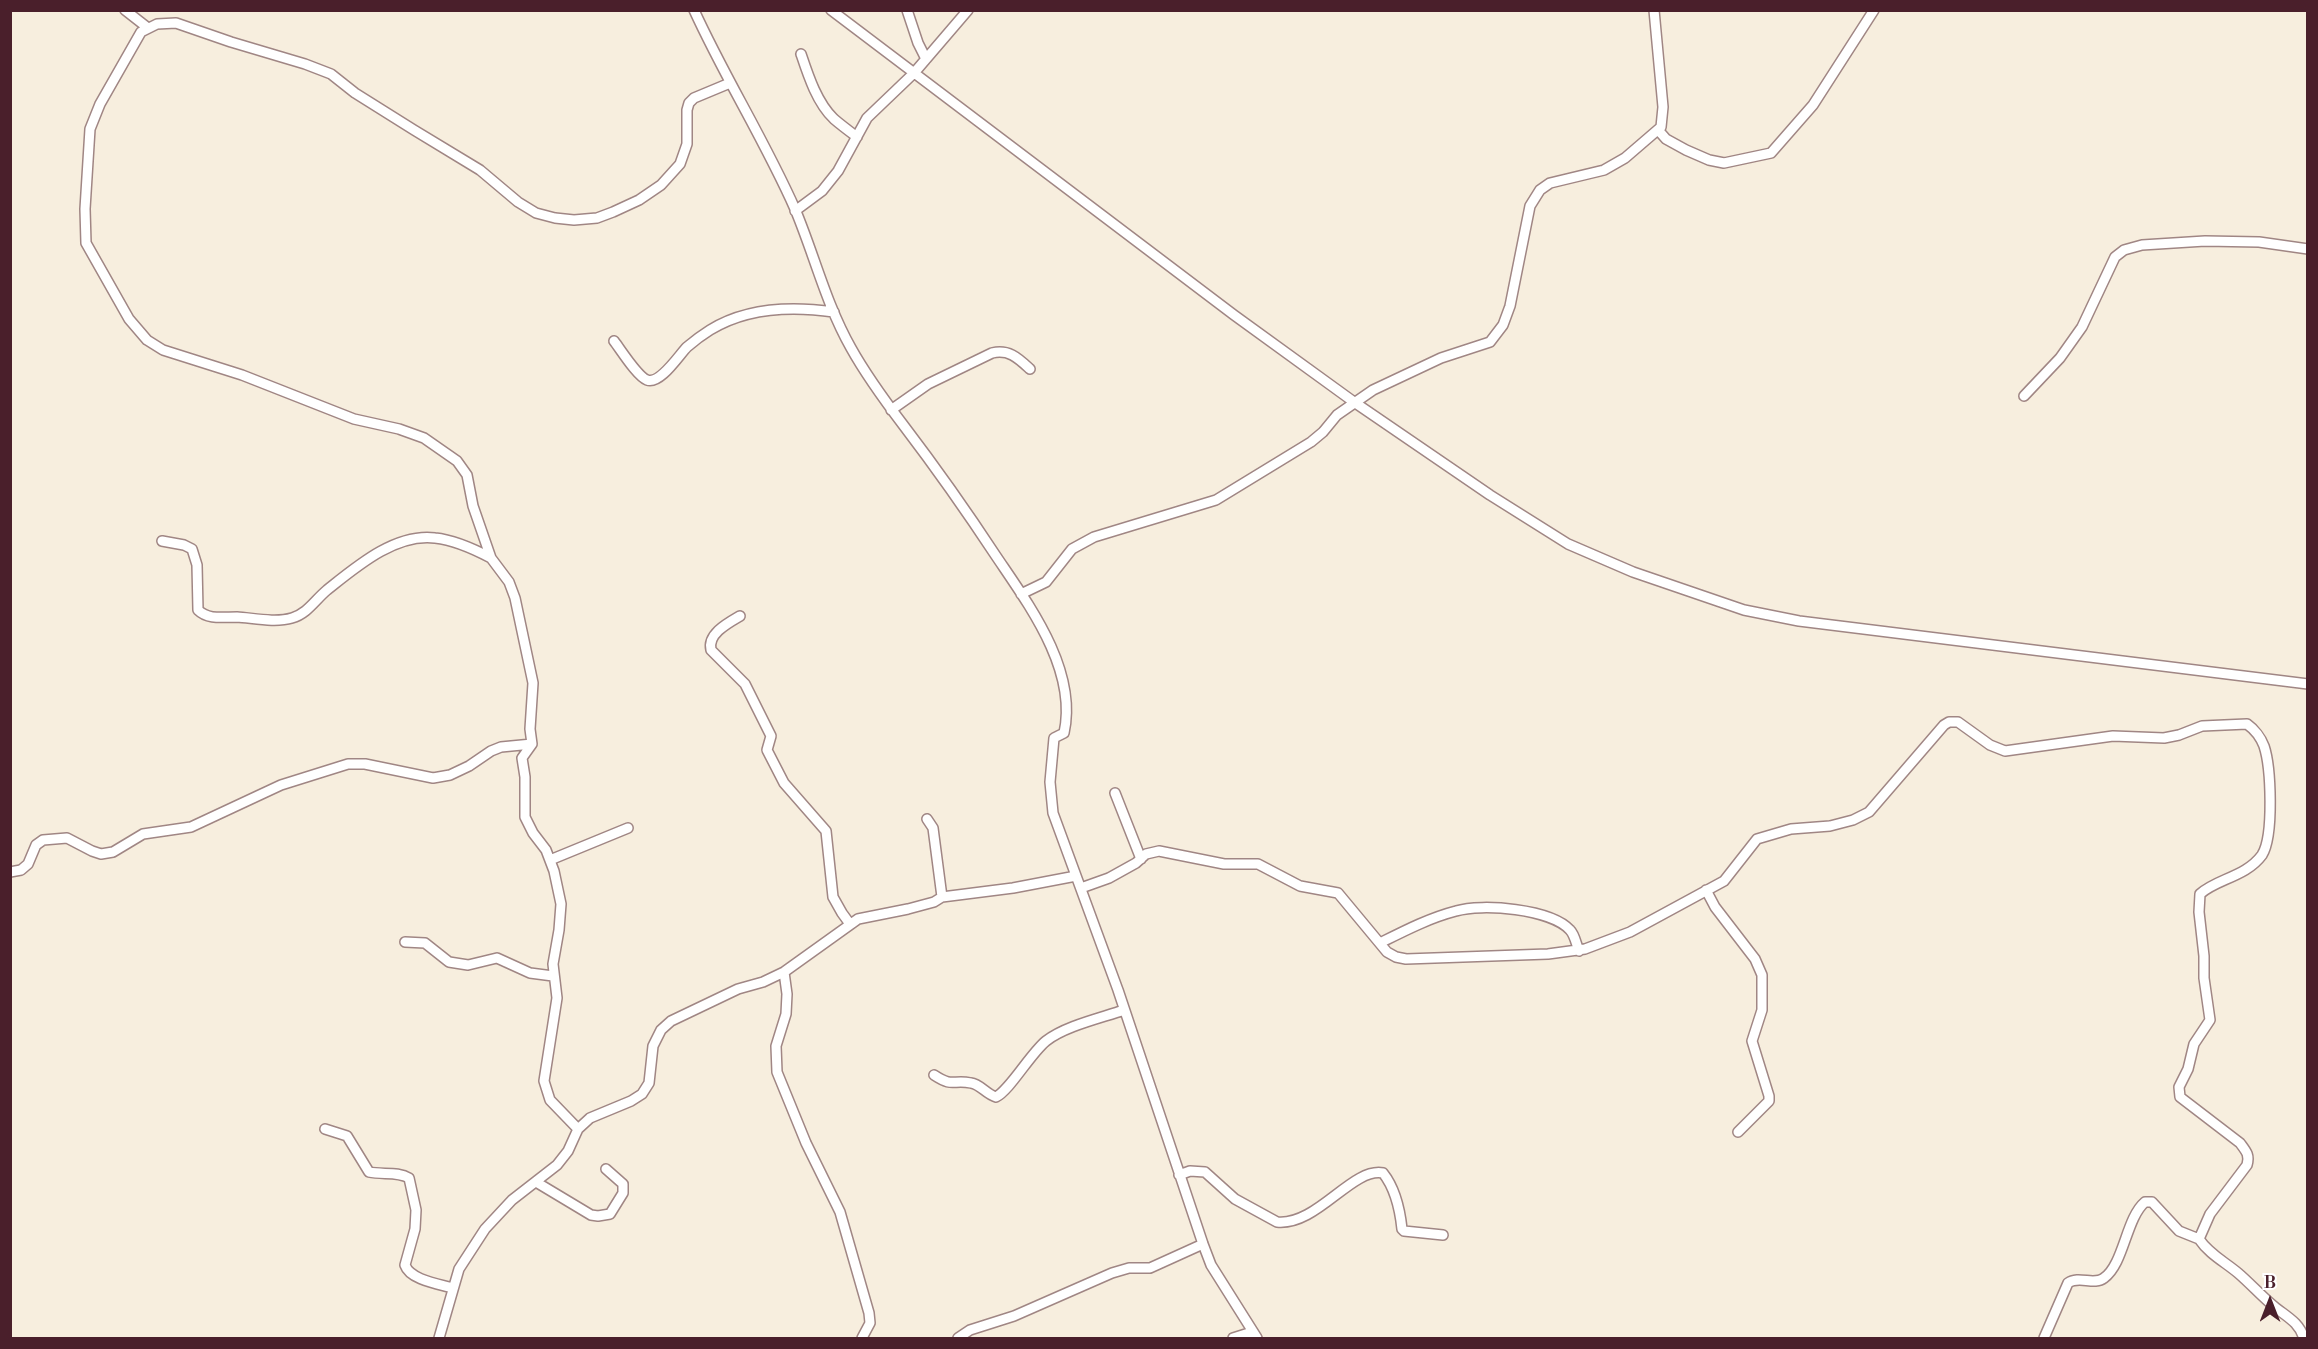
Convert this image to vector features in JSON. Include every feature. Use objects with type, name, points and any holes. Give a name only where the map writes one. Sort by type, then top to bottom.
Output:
[{"type":"street","points":[[125,10],[148,28]]},
{"type":"street","points":[[694,10],[795,211],[834,312],[851,349],[891,410],[970,517],[1021,594],[1042,627],[1058,663],[1068,716],[1065,733],[1054,738],[1050,782],[1053,813],[1124,1010],[1203,1245],[1211,1264],[1254,1335],[1233,1338]]},
{"type":"street","points":[[831,10],[1234,315],[1354,402],[1490,495],[1568,544],[1633,572],[1744,610],[1799,621],[2307,684]]},
{"type":"street","points":[[908,10],[926,60]]},
{"type":"street","points":[[795,211],[822,191],[838,171],[867,118],[914,73],[968,10]]},
{"type":"street","points":[[1021,594],[1046,582],[1072,549],[1094,537],[1216,500],[1311,442],[1337,415],[1354,402],[1403,374],[1441,358],[1490,342],[1503,326],[1510,306],[1530,206],[1540,190],[1550,183],[1604,170],[1625,158],[1659,131],[1663,121],[1663,107],[1654,10]]},
{"type":"street","points":[[1659,131],[1666,139],[1686,150],[1709,160],[1724,163],[1771,153],[1813,105],[1874,10]]},
{"type":"street","points":[[578,1129],[550,1100],[544,1082],[557,998],[553,976],[561,904],[546,850],[533,833],[525,817],[525,777],[522,758],[532,744],[530,729],[533,683],[520,618],[509,582],[491,558],[473,506],[467,475],[457,461],[424,438],[399,429],[354,419],[242,375],[164,350],[147,340],[129,319],[86,243],[85,209],[90,129],[100,104],[141,32],[158,24],[176,23],[332,74],[355,93],[480,170],[527,208],[555,218],[574,220],[597,218],[613,212],[639,200],[661,185],[680,164],[687,144],[689,103],[694,98],[730,83]]},
{"type":"street","points":[[801,54],[809,78],[832,118],[857,137]]},
{"type":"street","points":[[2024,396],[2060,358],[2082,327],[2115,257],[2124,250],[2142,245],[2205,241],[2259,242],[2307,249]]},
{"type":"street","points":[[614,341],[640,374],[645,379],[651,380],[659,377],[688,346],[711,329],[742,317],[768,309],[834,312]]},
{"type":"street","points":[[891,410],[928,384],[992,353],[1000,351],[1010,353],[1030,369]]},
{"type":"street","points":[[162,541],[184,545],[192,549],[197,565],[198,610],[205,615],[219,617],[291,619],[305,611],[326,591],[369,559],[405,540],[435,538],[459,544],[491,558]]},
{"type":"street","points":[[740,616],[715,634],[711,640],[711,650],[745,684],[771,736],[767,750],[784,783],[826,831],[832,897],[850,924]]},
{"type":"street","points":[[1080,888],[1109,878],[1146,854],[1159,851],[1224,864],[1258,864],[1300,886],[1338,893],[1387,952],[1396,957],[1406,959],[1537,955],[1579,951],[1630,932],[1724,881],[1749,846],[1757,839],[1791,829],[1830,826],[1853,820],[1869,812],[1944,724],[1949,722],[1958,722],[1989,745],[2005,751],[2113,736],[2164,738],[2202,726],[2247,724],[2253,728],[2264,745],[2269,772],[2270,798],[2266,845],[2262,855],[2244,871],[2200,894],[2199,912],[2204,978],[2210,1020],[2194,1044],[2179,1092],[2180,1097],[2240,1143],[2248,1152],[2249,1158],[2247,1165],[2210,1214],[2199,1239]]},
{"type":"street","points":[[10,872],[21,870],[28,864],[36,845],[43,840],[67,838],[101,854],[113,852],[143,834],[191,827],[281,785],[348,764],[365,764],[433,778],[450,775],[501,747],[532,744]]},
{"type":"street","points":[[1115,793],[1141,859]]},
{"type":"street","points":[[927,819],[931,823],[935,837],[942,897]]},
{"type":"street","points":[[550,860],[628,828]]},
{"type":"street","points":[[439,1338],[465,1256],[485,1229],[512,1200],[557,1165],[568,1151],[578,1129],[590,1119],[642,1094],[649,1083],[649,1066],[653,1046],[661,1030],[671,1021],[732,992],[784,972],[858,919],[908,909],[934,902],[942,897],[1013,888],[1076,876]]},
{"type":"street","points":[[1706,891],[1715,907],[1755,959],[1762,975],[1762,1010],[1752,1041],[1769,1101],[1738,1132]]},
{"type":"street","points":[[1380,944],[1436,917],[1457,910],[1526,910],[1555,918],[1572,932],[1579,951]]},
{"type":"street","points":[[405,942],[425,943],[449,962],[468,965],[497,958],[530,973],[553,976]]},
{"type":"street","points":[[784,972],[787,994],[786,1014],[776,1046],[777,1072],[797,1123],[840,1212],[852,1248],[869,1313],[870,1323],[862,1338]]},
{"type":"street","points":[[934,1075],[946,1083],[974,1083],[986,1093],[996,1097],[1003,1093],[1047,1040],[1062,1032],[1124,1010]]},
{"type":"street","points":[[325,1129],[347,1136],[369,1172],[382,1175],[403,1175],[409,1178],[416,1210],[415,1229],[405,1265],[406,1271],[453,1288]]},
{"type":"street","points":[[536,1182],[591,1215],[603,1216],[610,1214],[624,1191],[622,1183],[606,1169]]},
{"type":"street","points":[[1179,1175],[1190,1171],[1205,1172],[1235,1199],[1277,1222],[1285,1223],[1323,1206],[1370,1172],[1383,1173],[1389,1180],[1394,1194],[1402,1229],[1443,1235]]},
{"type":"street","points":[[2044,1338],[2068,1283],[2073,1280],[2103,1279],[2113,1268],[2134,1218],[2145,1202],[2152,1202],[2179,1230],[2199,1239],[2214,1256],[2294,1321],[2301,1329],[2304,1338]]},
{"type":"street","points":[[958,1338],[970,1330],[1014,1316],[1112,1273],[1129,1268],[1150,1268],[1203,1245]]}]
